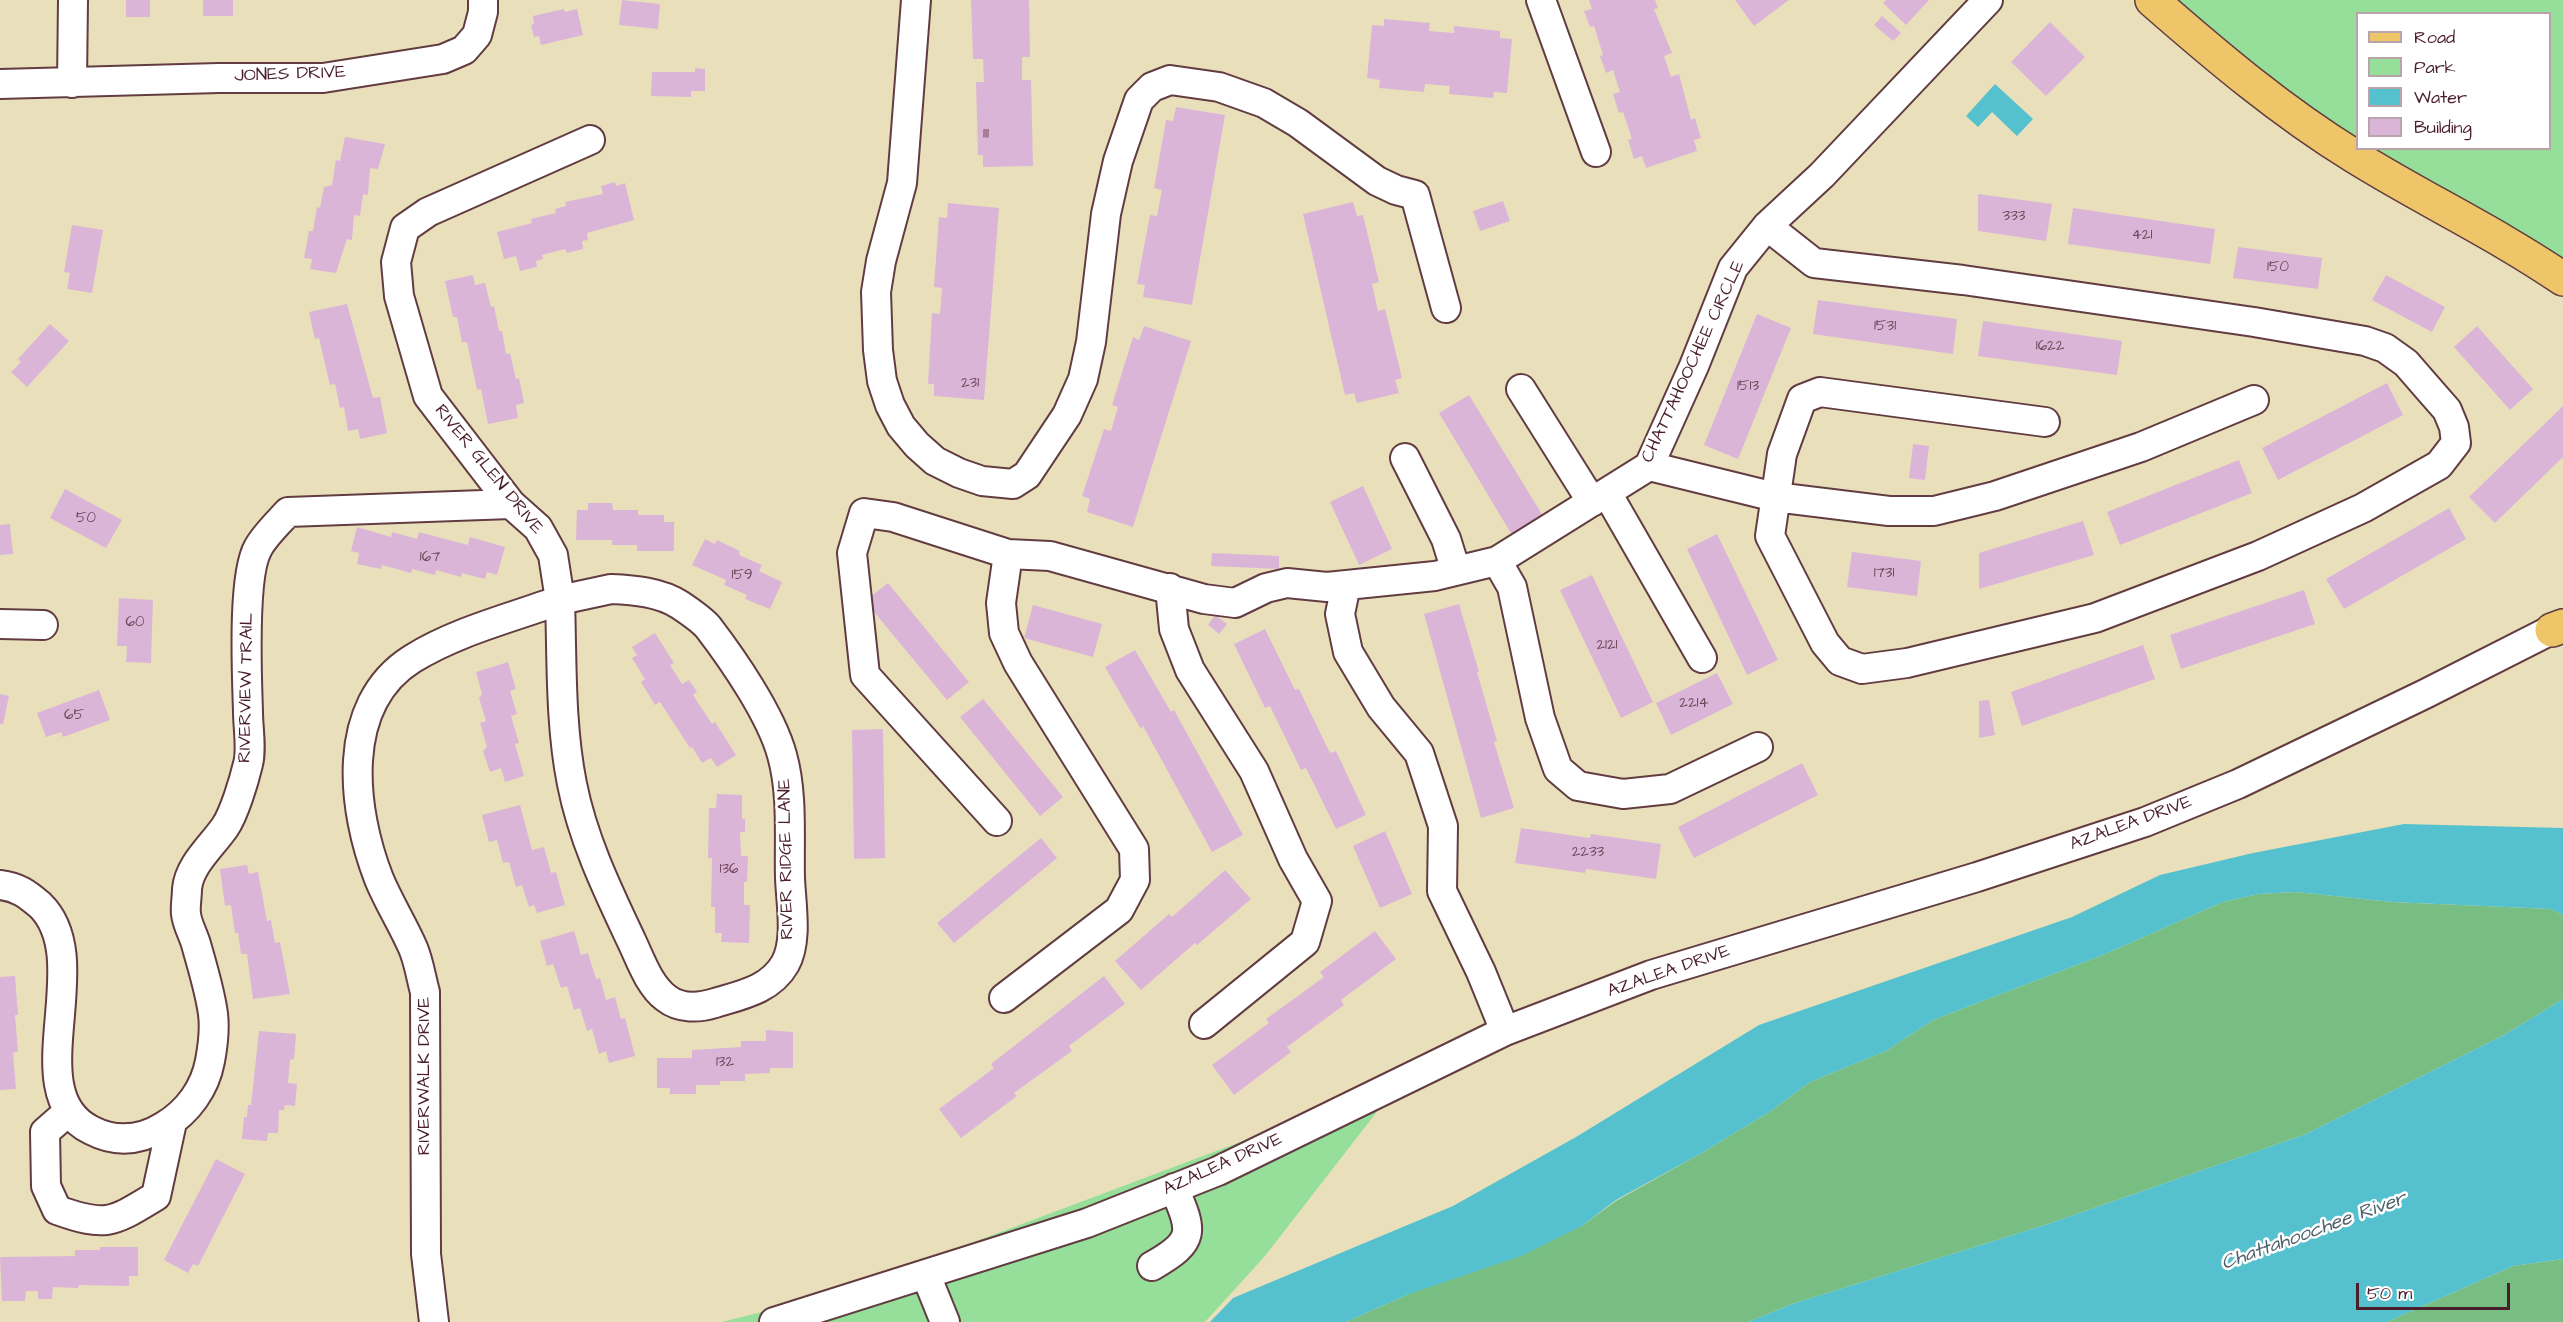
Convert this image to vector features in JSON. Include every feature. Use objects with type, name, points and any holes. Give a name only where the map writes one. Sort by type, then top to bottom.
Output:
[{"type":"main road","points":[[2151,0],[2239,74],[2309,127],[2563,279]]},
{"type":"street","points":[[65,83],[73,0]]},
{"type":"street","name":"JONES DRIVE","points":[[0,84],[219,78],[323,78],[443,59],[464,50],[477,35],[483,0]]},
{"type":"street","points":[[916,0],[902,183],[881,261],[876,292],[878,350],[882,381],[890,405],[906,433],[935,461],[958,473],[982,481],[1013,484],[1027,476],[1067,415],[1083,379],[1091,342],[1106,214],[1118,161],[1139,100],[1152,87],[1170,80],[1219,87],[1264,103],[1298,123],[1377,181],[1395,190],[1415,195],[1446,308]]},
{"type":"street","points":[[1540,0],[1596,152]]},
{"type":"street","name":"CHATTAHOOCHEE CIRCLE","points":[[997,821],[865,675],[852,553],[864,513],[893,518],[1008,554],[1050,556],[1204,599],[1235,603],[1266,588],[1287,583],[1327,587],[1435,576],[1497,561],[1649,466],[1694,366],[1733,268],[1767,226],[1822,175],[1988,0]]},
{"type":"street","name":"RIVER GLEN DRIVE","points":[[560,600],[553,555],[538,528],[511,504],[428,396],[399,296],[396,262],[405,228],[428,212],[590,141]]},
{"type":"street","points":[[1767,226],[1814,263],[1975,281],[2366,340],[2385,348],[2406,363],[2447,410],[2454,427],[2456,443],[2439,465],[2363,508],[2258,556],[2095,618],[1907,663],[1862,669],[1840,661],[1825,643],[1770,536],[1782,454],[1802,399],[1820,392],[2045,422]]},
{"type":"street","points":[[1521,389],[1600,498],[1702,658]]},
{"type":"street","points":[[1649,466],[1775,497],[1889,511],[1934,511],[1995,496],[2141,447],[2254,400]]},
{"type":"street","points":[[1405,458],[1446,539],[1456,571]]},
{"type":"street","name":"RIVERVIEW TRAIL","points":[[0,885],[25,891],[46,912],[58,934],[63,955],[57,1082],[69,1111],[86,1128],[103,1137],[120,1140],[139,1138],[171,1122],[186,1110],[208,1074],[214,1036],[213,1014],[186,915],[188,884],[203,854],[226,825],[249,762],[247,639],[250,579],[257,548],[288,512],[511,504]]},
{"type":"street","points":[[1004,998],[1119,910],[1135,880],[1134,849],[1018,663],[1004,633],[1001,603],[1008,554]]},
{"type":"street","points":[[1497,561],[1512,587],[1540,718],[1557,769],[1578,786],[1623,794],[1670,789],[1758,747]]},
{"type":"street","points":[[1347,585],[1340,614],[1348,652],[1381,707],[1419,753],[1443,826],[1442,891],[1481,972],[1505,1032]]},
{"type":"street","points":[[1170,588],[1174,629],[1190,670],[1254,771],[1293,859],[1317,901],[1305,942],[1204,1024]]},
{"type":"street","name":"RIVER RIDGE LANE","points":[[611,590],[643,591],[678,603],[706,625],[762,708],[783,758],[789,798],[791,941],[785,964],[765,986],[753,992],[706,1006],[687,1007],[667,999],[653,984],[602,880],[583,828],[572,785],[566,742],[560,600],[611,590]]},
{"type":"street","name":"RIVERWALK DRIVE","points":[[434,1322],[426,1254],[425,992],[414,950],[380,880],[367,844],[359,801],[358,748],[364,722],[374,701],[390,679],[410,660],[440,643],[560,600]]},
{"type":"street","points":[[0,624],[43,625]]},
{"type":"street","name":"AZALEA DRIVE","points":[[774,1322],[1087,1223],[1218,1171],[1451,1056],[1505,1032],[1651,975],[1977,877],[2145,822],[2238,784],[2560,627]]},
{"type":"street","points":[[69,1111],[45,1132],[46,1186],[57,1210],[86,1221],[117,1220],[156,1196],[171,1122]]},
{"type":"street","points":[[1152,1266],[1178,1249],[1186,1237],[1187,1220],[1174,1188]]},
{"type":"street","points":[[926,1275],[945,1322]]},
{"type":"green space","points":[[2149,0],[2563,0],[2563,279],[2368,150],[2551,150],[2551,12],[2356,12],[2356,142]]},
{"type":"green space","points":[[2296,892],[2392,902],[2551,909],[2563,915],[2563,999],[2504,1035],[2306,1134],[2048,1224],[1792,1304],[1748,1322],[1346,1322],[1409,1294],[1582,1226],[1616,1201],[1771,1111],[1810,1082],[1886,1051],[1933,1020],[2103,955],[2223,902],[2259,894]]},
{"type":"green space","points":[[1400,1082],[1265,1256],[1205,1322],[722,1322],[841,1292]]},
{"type":"green space","points":[[2563,1259],[2563,1322],[2387,1322],[2513,1266]]},
{"type":"water","points":[[1995,84],[2033,119],[2017,136],[1992,112],[1978,127],[1966,116]]},
{"type":"water","points":[[2404,824],[2563,828],[2563,915],[2551,909],[2392,902],[2296,892],[2259,894],[2223,902],[2103,955],[1933,1020],[1886,1051],[1810,1082],[1771,1111],[1700,1154],[1616,1200],[1582,1226],[1521,1256],[1409,1294],[1346,1322],[1210,1322],[1233,1298],[1453,1206],[1576,1137],[1759,1025],[2072,917],[2160,875],[2253,853]]},
{"type":"water","name":"Chattahoochee River","points":[[2563,999],[2563,1259],[2513,1266],[2387,1322],[1748,1322],[1792,1304],[2048,1224],[2306,1134],[2504,1035]]},
{"type":"building","points":[[126,0],[150,0],[150,17],[126,17]]},
{"type":"building","points":[[203,0],[233,0],[233,16],[203,16]]},
{"type":"building","points":[[622,0],[660,4],[658,29],[619,25]]},
{"type":"building","points":[[971,0],[1029,0],[1030,57],[1022,57],[1022,80],[1031,80],[1033,166],[983,167],[983,155],[978,155],[976,82],[984,82],[983,59],[973,59]]},
{"type":"building","points":[[1589,0],[1655,0],[1658,8],[1654,9],[1672,53],[1664,56],[1671,77],[1679,74],[1691,120],[1695,118],[1701,138],[1694,140],[1697,151],[1646,168],[1642,156],[1634,159],[1628,140],[1632,139],[1623,112],[1619,113],[1613,94],[1620,92],[1613,70],[1606,73],[1594,26],[1590,27],[1584,11],[1592,9]]},
{"type":"building","points":[[1735,0],[1789,0],[1754,26]]},
{"type":"building","points":[[1886,0],[1929,0],[1906,25],[1883,3]]},
{"type":"building","points":[[564,9],[565,12],[577,9],[583,35],[541,45],[539,36],[534,37],[531,25],[534,24],[533,16]]},
{"type":"building","points":[[1882,16],[1901,33],[1893,41],[1874,25]]},
{"type":"building","points":[[1384,19],[1430,23],[1429,31],[1454,33],[1454,26],[1500,31],[1500,38],[1512,39],[1507,93],[1494,92],[1493,98],[1449,94],[1450,86],[1425,84],[1424,92],[1379,88],[1380,80],[1367,78],[1372,25],[1384,26]]},
{"type":"building","points":[[2050,22],[2085,57],[2046,96],[2011,62]]},
{"type":"building","points":[[695,68],[705,69],[705,91],[691,91],[691,97],[651,96],[652,72],[695,72]]},
{"type":"building","points":[[1176,107],[1225,115],[1192,305],[1143,297],[1145,285],[1137,284],[1150,215],[1157,216],[1162,190],[1154,188],[1166,120],[1173,121]]},
{"type":"building","points":[[345,137],[385,144],[378,169],[370,168],[368,195],[363,194],[360,216],[354,215],[352,240],[347,239],[336,273],[310,269],[312,259],[304,258],[309,231],[313,231],[317,207],[320,208],[324,187],[332,185],[336,160],[340,161]]},
{"type":"building","points":[[615,182],[616,186],[625,183],[634,220],[587,233],[588,240],[582,241],[583,249],[567,253],[565,249],[542,255],[543,259],[536,261],[537,267],[520,271],[516,256],[504,259],[497,232],[532,223],[531,219],[556,213],[555,209],[566,206],[565,202],[603,194],[601,186]]},
{"type":"building","points":[[1978,194],[2052,204],[2046,241],[1978,231]]},
{"type":"building","points":[[1503,201],[1510,221],[1480,231],[1473,211]]},
{"type":"building","points":[[1353,202],[1357,216],[1363,215],[1379,282],[1372,284],[1378,311],[1385,309],[1402,378],[1395,380],[1399,393],[1357,403],[1354,393],[1345,395],[1303,214]]},
{"type":"building","points":[[948,203],[999,208],[984,400],[934,396],[934,384],[928,384],[932,313],[940,314],[942,288],[934,287],[939,217],[947,218]]},
{"type":"building","points":[[2073,208],[2215,229],[2210,264],[2068,244]]},
{"type":"building","points":[[72,225],[103,230],[92,293],[67,289],[70,273],[64,272]]},
{"type":"building","points":[[2238,247],[2322,258],[2318,289],[2233,278]]},
{"type":"building","points":[[473,275],[475,285],[485,283],[491,307],[494,306],[499,331],[502,331],[506,354],[510,353],[516,379],[519,378],[524,403],[516,405],[518,418],[488,424],[481,389],[477,390],[467,342],[462,342],[457,317],[453,317],[445,281]]},
{"type":"building","points":[[2386,275],[2445,307],[2432,332],[2372,300]]},
{"type":"building","points":[[1818,300],[1957,319],[1953,354],[1813,334]]},
{"type":"building","points":[[347,304],[373,398],[380,397],[387,433],[360,439],[358,429],[348,431],[344,407],[340,408],[335,384],[330,385],[319,338],[315,339],[309,312]]},
{"type":"building","points":[[1757,314],[1791,328],[1738,459],[1704,445]]},
{"type":"building","points":[[1983,321],[2122,341],[2117,375],[1978,356]]},
{"type":"building","points":[[50,324],[69,341],[27,387],[11,372],[21,362],[18,359]]},
{"type":"building","points":[[1144,326],[1191,341],[1133,527],[1087,512],[1090,499],[1082,496],[1104,429],[1111,431],[1118,407],[1112,405],[1133,337],[1139,340]]},
{"type":"building","points":[[2477,326],[2533,389],[2510,410],[2454,347]]},
{"type":"building","points":[[2387,383],[2403,415],[2278,480],[2262,448]]},
{"type":"building","points":[[1469,395],[1543,516],[1512,535],[1439,413]]},
{"type":"building","points":[[2563,406],[2563,457],[2495,523],[2469,497]]},
{"type":"building","points":[[1913,444],[1929,446],[1925,480],[1909,478]]},
{"type":"building","points":[[2239,460],[2252,493],[2120,545],[2107,512]]},
{"type":"building","points":[[1363,486],[1392,549],[1359,565],[1330,502]]},
{"type":"building","points":[[65,489],[122,520],[106,548],[50,518]]},
{"type":"building","points":[[588,503],[612,503],[613,510],[638,510],[638,515],[664,515],[664,522],[674,522],[674,551],[637,551],[637,545],[612,545],[612,540],[576,540],[577,510],[588,510]]},
{"type":"building","points":[[2449,508],[2466,539],[2344,609],[2326,579]]},
{"type":"building","points":[[2083,521],[2094,555],[1979,589],[1979,553]]},
{"type":"building","points":[[10,524],[13,554],[0,555],[0,525]]},
{"type":"building","points":[[357,527],[391,537],[392,532],[417,539],[419,532],[468,545],[470,537],[505,547],[497,575],[487,572],[485,579],[462,573],[461,577],[436,570],[435,575],[412,569],[411,573],[382,565],[381,569],[357,564],[359,553],[351,551]]},
{"type":"building","points":[[1717,534],[1778,660],[1747,675],[1687,549]]},
{"type":"building","points":[[705,539],[715,544],[717,540],[740,551],[739,555],[762,565],[759,571],[782,582],[770,609],[745,599],[747,595],[724,585],[726,580],[692,565]]},
{"type":"building","points":[[1852,552],[1921,561],[1917,596],[1847,587]]},
{"type":"building","points":[[1212,553],[1279,556],[1279,569],[1211,566]]},
{"type":"building","points":[[1592,575],[1653,702],[1621,718],[1560,590]]},
{"type":"building","points":[[888,583],[969,682],[947,700],[865,601]]},
{"type":"building","points":[[2304,590],[2315,624],[2181,669],[2170,635]]},
{"type":"building","points":[[119,598],[153,600],[151,663],[126,662],[127,646],[117,646]]},
{"type":"building","points":[[1459,604],[1497,741],[1494,742],[1514,808],[1481,818],[1424,614]]},
{"type":"building","points":[[1033,605],[1102,624],[1093,657],[1024,638]]},
{"type":"building","points":[[1215,615],[1227,624],[1219,634],[1208,625]]},
{"type":"building","points":[[1265,629],[1295,690],[1299,689],[1330,753],[1336,751],[1366,815],[1336,829],[1306,768],[1301,770],[1270,706],[1265,708],[1234,644]]},
{"type":"building","points":[[655,633],[674,663],[670,665],[682,684],[689,680],[697,692],[693,695],[712,724],[715,722],[736,755],[717,767],[711,758],[702,763],[660,702],[655,705],[641,682],[645,679],[632,658],[637,655],[632,647]]},
{"type":"building","points":[[2143,645],[2155,679],[2022,726],[2011,692]]},
{"type":"building","points":[[1135,650],[1171,712],[1174,710],[1243,835],[1212,852],[1143,726],[1141,729],[1105,667]]},
{"type":"building","points":[[508,662],[516,689],[510,691],[517,714],[511,716],[519,743],[515,744],[524,776],[505,782],[501,768],[490,772],[483,751],[487,747],[480,723],[486,721],[479,698],[482,694],[476,672]]},
{"type":"building","points":[[1717,673],[1733,704],[1671,735],[1656,703]]},
{"type":"building","points":[[99,690],[110,720],[63,737],[61,732],[46,737],[37,713]]},
{"type":"building","points":[[0,694],[9,696],[3,724],[0,724]]},
{"type":"building","points":[[983,699],[1063,797],[1040,816],[960,717]]},
{"type":"building","points":[[1989,700],[1995,735],[1979,738],[1979,701]]},
{"type":"building","points":[[883,729],[885,858],[854,859],[852,730]]},
{"type":"building","points":[[1802,763],[1818,795],[1694,858],[1678,827]]},
{"type":"building","points":[[717,794],[742,795],[742,819],[745,819],[745,832],[740,832],[741,856],[748,856],[747,882],[744,882],[744,905],[750,905],[749,943],[721,942],[722,933],[715,933],[715,907],[711,907],[712,858],[708,858],[709,808],[716,808]]},
{"type":"building","points":[[520,805],[532,850],[544,847],[551,873],[556,872],[565,905],[537,913],[534,905],[529,907],[522,885],[516,887],[509,862],[503,863],[497,840],[489,842],[482,815]]},
{"type":"building","points":[[1521,828],[1590,838],[1591,834],[1661,844],[1656,879],[1586,869],[1585,873],[1515,863]]},
{"type":"building","points":[[1385,831],[1412,894],[1380,908],[1353,846]]},
{"type":"building","points":[[1041,838],[1057,858],[954,943],[937,923]]},
{"type":"building","points":[[247,865],[249,874],[258,872],[267,921],[271,920],[275,943],[280,942],[290,994],[253,999],[247,954],[241,954],[231,905],[225,906],[220,869]]},
{"type":"building","points":[[1225,870],[1251,899],[1141,990],[1115,961],[1169,914],[1172,917]]},
{"type":"building","points":[[574,931],[581,955],[588,953],[596,979],[600,978],[606,1000],[615,997],[621,1019],[625,1018],[635,1056],[609,1063],[606,1051],[599,1054],[592,1029],[587,1031],[580,1008],[574,1010],[567,986],[561,988],[553,964],[547,966],[540,941]]},
{"type":"building","points":[[1375,931],[1396,959],[1341,1000],[1344,1005],[1287,1047],[1291,1052],[1234,1095],[1212,1065],[1269,1023],[1266,1019],[1324,977],[1320,972]]},
{"type":"building","points":[[15,976],[18,1051],[13,1053],[16,1089],[0,1090],[0,977]]},
{"type":"building","points":[[1104,976],[1125,1004],[1069,1046],[1072,1051],[1014,1093],[1017,1096],[961,1138],[939,1109],[994,1068],[991,1064]]},
{"type":"building","points":[[766,1030],[793,1032],[793,1068],[770,1068],[770,1073],[745,1074],[745,1081],[720,1081],[720,1085],[696,1085],[696,1094],[670,1094],[670,1088],[657,1088],[657,1058],[692,1058],[692,1050],[741,1047],[741,1041],[766,1041]]},
{"type":"building","points":[[259,1031],[296,1034],[294,1059],[290,1060],[288,1083],[297,1084],[295,1106],[285,1105],[284,1110],[279,1110],[278,1133],[268,1133],[267,1141],[242,1139],[244,1117],[247,1117],[248,1105],[251,1105]]},
{"type":"building","points":[[216,1159],[245,1174],[198,1266],[193,1264],[188,1273],[164,1260]]},
{"type":"building","points":[[100,1247],[138,1247],[138,1276],[129,1276],[129,1286],[53,1287],[52,1299],[38,1299],[38,1291],[26,1291],[25,1301],[2,1301],[0,1257],[75,1256],[75,1250],[100,1250]]}]
